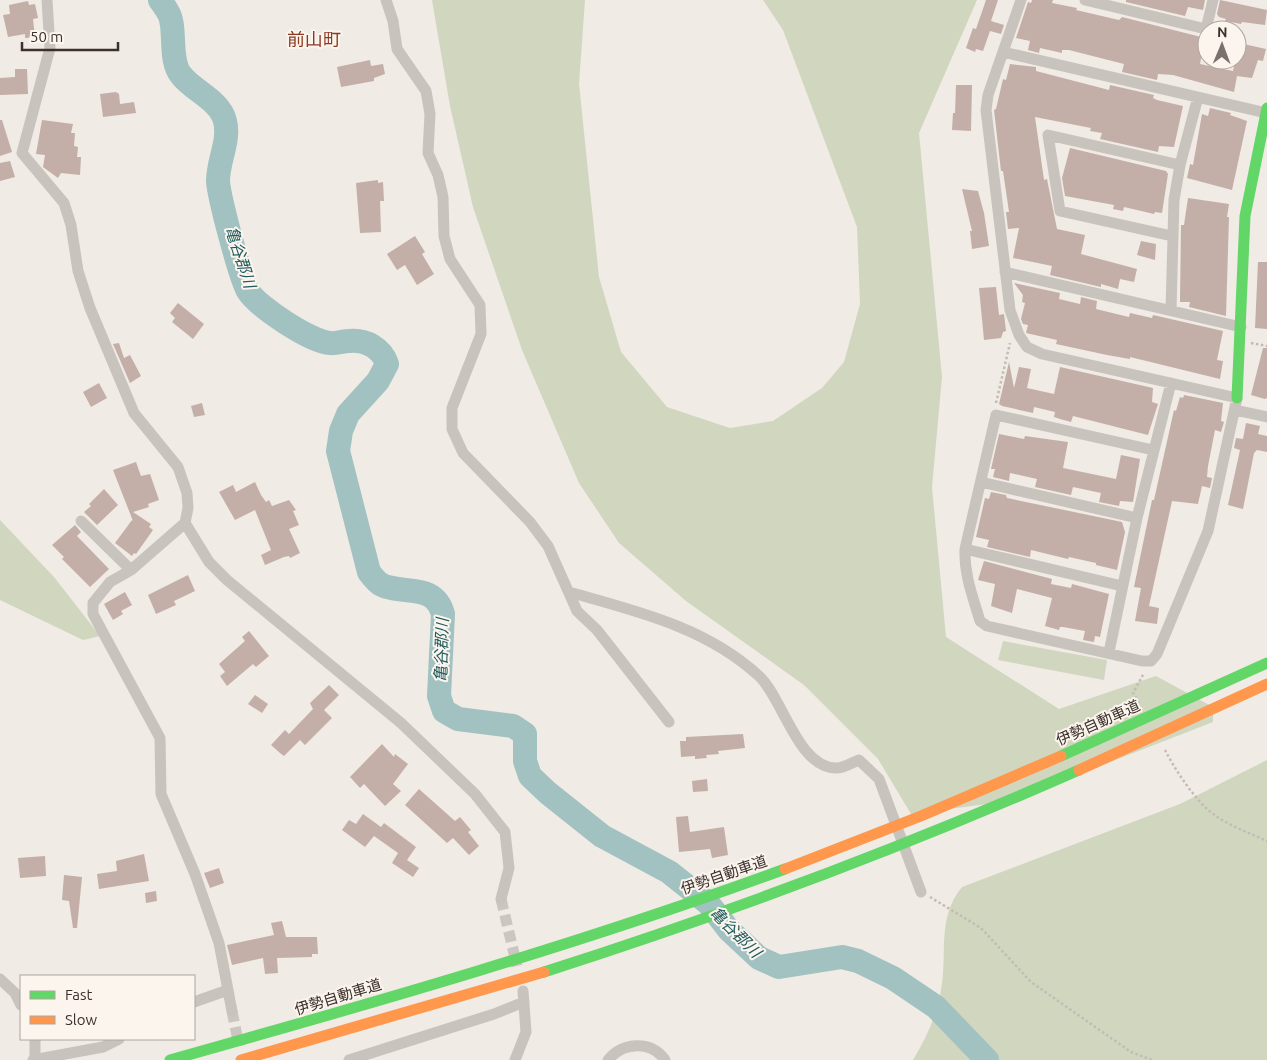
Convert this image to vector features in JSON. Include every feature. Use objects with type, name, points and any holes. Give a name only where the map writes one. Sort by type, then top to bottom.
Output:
[{"type":"main road","points":[[1236,404],[1241,327],[1243,236],[1247,199],[1266,117]]},
{"type":"main road","name":"伊勢自動車道","points":[[170,1060],[304,1023],[613,930],[801,864],[1002,783],[1267,663]]},
{"type":"main road","points":[[241,1060],[621,948],[815,879],[1009,800],[1138,744],[1267,684]]},
{"type":"street","points":[[47,0],[50,48],[22,153],[64,203],[71,225],[78,271],[90,308],[134,413],[178,467],[187,493],[188,508],[185,523],[131,570],[110,582],[93,603],[93,614],[160,738],[161,794],[198,882],[218,943],[232,1011]]},
{"type":"street","points":[[386,0],[393,22],[397,49],[426,91],[430,114],[428,153],[438,175],[443,197],[444,236],[450,259],[480,305],[481,334],[452,408],[452,429],[463,453],[530,522],[548,546],[577,611],[597,630],[669,722]]},
{"type":"street","points":[[1022,0],[988,96],[986,110],[1010,310],[1019,335],[1027,346],[1042,354],[1171,383],[1236,404],[1267,417]]},
{"type":"street","points":[[1090,1],[1206,29],[1213,0]]},
{"type":"street","points":[[1003,52],[1198,97],[1266,117]]},
{"type":"street","points":[[1171,310],[1172,236],[1180,165],[1198,97]]},
{"type":"street","points":[[1172,236],[1060,211],[1048,135],[1180,165]]},
{"type":"street","points":[[1005,272],[1241,327]]},
{"type":"street","points":[[1109,652],[1137,518],[1171,383]]},
{"type":"street","points":[[1153,450],[996,415],[964,565],[980,621],[988,626],[1151,661],[1157,654],[1208,531],[1236,404]]},
{"type":"street","points":[[981,482],[1137,518]]},
{"type":"street","points":[[81,521],[131,570]]},
{"type":"street","points":[[185,523],[209,562],[227,580],[401,723],[475,794],[505,832],[509,868],[501,899]]},
{"type":"street","points":[[966,550],[1122,586]]},
{"type":"street","points":[[569,592],[686,628],[716,644],[760,677],[805,749],[821,765],[838,768],[859,760],[879,779],[921,892]]},
{"type":"street","points":[[0,979],[15,993],[20,1003]]},
{"type":"street","points":[[195,1002],[228,990]]},
{"type":"street","points":[[349,1060],[524,996],[526,1032],[515,1060]]},
{"type":"street","points":[[35,1040],[34,1060],[103,1047],[117,1040]]},
{"type":"street","points":[[608,1060],[630,1046],[645,1045],[661,1054],[665,1060]]},
{"type":"path","points":[[996,415],[995,408],[1009,344],[1019,335]]},
{"type":"path","points":[[1142,709],[1133,692],[1151,661]]},
{"type":"path","points":[[1164,749],[1173,765],[1206,808],[1236,827],[1267,841]]},
{"type":"path","points":[[921,892],[980,928],[1031,982],[1132,1052],[1152,1060]]},
{"type":"green space","points":[[432,0],[585,0],[579,84],[599,277],[621,352],[667,407],[730,428],[773,421],[822,388],[844,362],[860,304],[857,227],[783,30],[763,0],[977,0],[919,133],[942,377],[932,487],[946,637],[1059,709],[1156,676],[1213,707],[1213,722],[1010,801],[911,814],[878,759],[804,685],[686,601],[619,543],[579,483],[522,350],[473,207],[450,106]]},
{"type":"green space","points":[[0,520],[54,577],[100,636],[83,640],[0,600]]},
{"type":"green space","points":[[1003,641],[1107,660],[1104,680],[998,660]]},
{"type":"green space","points":[[1267,760],[1267,1060],[913,1060],[927,1035],[937,1009],[943,976],[946,924],[954,899],[962,887],[1180,804]]},
{"type":"building","points":[[986,0],[998,0],[991,21],[1004,25],[1001,34],[990,31],[983,51],[976,49],[975,52],[966,48],[973,28],[976,29]]},
{"type":"building","points":[[1032,0],[1053,0],[1052,3],[1077,8],[1076,10],[1119,20],[1122,17],[1197,36],[1197,70],[1247,70],[1247,45],[1266,49],[1263,61],[1258,60],[1252,78],[1237,76],[1234,92],[1173,75],[1158,74],[1157,80],[1122,72],[1124,64],[1069,50],[1062,50],[1062,53],[1040,48],[1039,53],[1028,50],[1030,41],[1016,38],[1028,2],[1031,3]]},
{"type":"building","points":[[1126,0],[1205,0],[1203,10],[1188,7],[1185,16],[1126,2]]},
{"type":"building","points":[[1220,0],[1267,10],[1265,25],[1247,23],[1247,20],[1226,20],[1217,14]]},
{"type":"building","points":[[28,1],[29,5],[35,4],[38,18],[33,19],[35,37],[25,38],[25,34],[8,37],[3,15],[10,14],[9,5]]},
{"type":"building","points":[[370,60],[371,66],[383,64],[385,74],[374,78],[374,81],[341,87],[337,67]]},
{"type":"building","points":[[1010,64],[1036,67],[1036,71],[1109,90],[1110,85],[1154,95],[1153,98],[1157,100],[1183,106],[1174,147],[1159,146],[1158,152],[1100,139],[1102,133],[1090,131],[1091,128],[1035,117],[1044,180],[1047,179],[1057,229],[1085,235],[1081,254],[1137,269],[1134,282],[1120,279],[1118,289],[1101,284],[1101,287],[1050,275],[1052,266],[1013,258],[1019,228],[1008,229],[1006,212],[1009,212],[1003,171],[1001,171],[994,110],[996,109],[1003,79],[1006,80]]},
{"type":"building","points":[[15,69],[27,69],[28,94],[0,95],[0,78],[15,77]]},
{"type":"building","points":[[956,85],[972,85],[971,131],[952,130]]},
{"type":"building","points":[[116,92],[119,94],[120,104],[134,102],[136,113],[103,117],[100,94]]},
{"type":"building","points":[[1210,108],[1231,113],[1230,115],[1247,121],[1232,190],[1187,178],[1190,164],[1193,165],[1202,114],[1208,116]]},
{"type":"building","points":[[0,120],[2,120],[12,152],[0,156]]},
{"type":"building","points":[[42,120],[73,124],[71,133],[75,133],[74,146],[78,147],[77,157],[81,157],[80,175],[61,173],[58,178],[43,167],[45,155],[36,154]]},
{"type":"building","points":[[1070,148],[1166,171],[1168,174],[1162,213],[1155,212],[1154,214],[1124,207],[1123,211],[1113,209],[1114,205],[1065,196],[1062,178]]},
{"type":"building","points":[[10,161],[15,177],[0,181],[0,163]]},
{"type":"building","points":[[378,180],[378,183],[383,182],[384,201],[380,201],[381,232],[360,233],[356,183]]},
{"type":"building","points":[[962,189],[978,191],[984,213],[989,246],[972,249],[970,231],[972,231]]},
{"type":"building","points":[[1188,198],[1229,204],[1227,217],[1229,217],[1226,316],[1189,307],[1190,302],[1180,302],[1181,225],[1184,225]]},
{"type":"building","points":[[415,236],[425,252],[422,254],[434,274],[417,285],[405,265],[397,270],[387,254]]},
{"type":"building","points":[[1141,241],[1156,244],[1155,260],[1137,255]]},
{"type":"building","points":[[1258,262],[1267,262],[1267,329],[1255,328]]},
{"type":"building","points":[[1014,283],[1060,293],[1059,299],[1080,304],[1081,297],[1097,301],[1096,309],[1129,317],[1130,313],[1152,318],[1153,315],[1223,331],[1217,360],[1223,361],[1220,379],[1130,357],[1130,359],[1107,355],[1056,344],[1057,340],[1026,333],[1028,325],[1023,324],[1021,319],[1025,303],[1022,302],[1023,295]]},
{"type":"building","points":[[996,287],[999,315],[1004,314],[1006,331],[1003,332],[1001,338],[984,340],[979,288]]},
{"type":"building","points":[[178,303],[204,324],[193,339],[172,322],[175,318],[170,313]]},
{"type":"building","points":[[119,343],[124,358],[130,355],[141,376],[130,383],[113,344]]},
{"type":"building","points":[[1263,348],[1267,348],[1267,398],[1265,399],[1251,395]]},
{"type":"building","points":[[1009,362],[1014,388],[1019,367],[1031,369],[1027,388],[1054,394],[1060,367],[1153,388],[1152,402],[1158,404],[1148,435],[1073,416],[1071,422],[1054,417],[1055,412],[1034,407],[1033,413],[1002,406],[999,404]]},
{"type":"building","points":[[99,383],[107,398],[91,407],[83,392]]},
{"type":"building","points":[[1184,395],[1223,403],[1221,421],[1224,422],[1221,432],[1215,430],[1208,466],[1207,477],[1212,478],[1210,488],[1202,486],[1198,504],[1172,501],[1149,606],[1159,608],[1157,624],[1135,621],[1141,588],[1134,587],[1152,500],[1154,500],[1174,410],[1176,411],[1180,397],[1183,398]]},
{"type":"building","points":[[202,403],[205,415],[194,417],[191,406]]},
{"type":"building","points":[[1246,423],[1260,426],[1258,434],[1267,436],[1267,452],[1257,450],[1254,453],[1243,509],[1228,505],[1240,450],[1234,448],[1236,438],[1243,439]]},
{"type":"building","points":[[999,434],[1024,439],[1025,436],[1068,442],[1063,468],[1116,479],[1121,455],[1140,459],[1133,502],[1120,501],[1119,506],[1099,502],[1101,493],[1073,487],[1071,495],[1035,487],[1037,479],[1010,473],[1009,481],[993,477],[995,469],[991,469]]},
{"type":"building","points":[[136,462],[141,476],[150,474],[159,500],[148,504],[149,507],[133,512],[151,524],[149,527],[153,530],[136,554],[134,553],[132,556],[115,543],[133,521],[113,470]]},
{"type":"building","points":[[255,482],[266,502],[269,500],[272,506],[289,500],[296,510],[293,511],[299,525],[289,529],[300,553],[265,565],[261,555],[271,550],[255,510],[235,520],[219,492],[233,485],[236,492]]},
{"type":"building","points":[[104,489],[118,505],[97,525],[84,512]]},
{"type":"building","points":[[991,492],[1006,495],[1007,498],[1122,522],[1125,532],[1117,570],[1096,565],[1096,563],[1069,557],[1068,559],[1031,550],[1030,557],[987,547],[989,540],[976,537],[985,498],[989,499]]},
{"type":"building","points":[[75,525],[81,532],[77,536],[109,569],[90,587],[62,559],[64,557],[52,545]]},
{"type":"building","points":[[984,561],[1052,579],[1051,584],[1071,588],[1072,584],[1109,594],[1100,637],[1095,636],[1094,642],[1083,640],[1085,631],[1063,627],[1060,627],[1059,630],[1045,626],[1052,598],[1017,589],[1012,613],[991,606],[995,584],[978,580]]},
{"type":"building","points":[[188,575],[195,591],[174,601],[176,605],[156,614],[148,595]]},
{"type":"building","points":[[125,592],[132,605],[121,611],[123,614],[113,620],[104,604]]},
{"type":"building","points":[[249,631],[269,656],[256,667],[253,664],[227,686],[220,676],[225,672],[219,664],[245,641],[242,637]]},
{"type":"building","points":[[329,685],[339,695],[324,710],[332,718],[305,745],[300,740],[284,756],[271,745],[285,730],[289,734],[313,709],[310,703]]},
{"type":"building","points":[[255,695],[268,704],[262,713],[248,704]]},
{"type":"building","points":[[743,734],[745,748],[718,751],[719,754],[706,755],[707,758],[695,759],[695,756],[681,757],[680,741],[686,741],[686,737]]},
{"type":"building","points":[[382,744],[394,757],[395,754],[408,764],[393,784],[401,791],[385,806],[364,784],[360,788],[350,777]]},
{"type":"building","points":[[707,779],[708,791],[693,792],[692,781]]},
{"type":"building","points":[[419,789],[455,821],[460,817],[471,830],[468,832],[479,846],[469,855],[453,838],[447,843],[405,805]]},
{"type":"building","points":[[363,814],[381,827],[384,823],[416,847],[407,860],[419,868],[413,877],[392,863],[398,853],[374,836],[365,847],[342,830],[349,820],[356,824]]},
{"type":"building","points":[[688,816],[690,832],[724,827],[728,855],[712,858],[710,849],[679,852],[676,817]]},
{"type":"building","points":[[144,854],[149,881],[99,889],[97,874],[117,871],[116,861]]},
{"type":"building","points":[[45,856],[46,876],[20,878],[18,858]]},
{"type":"building","points":[[219,868],[224,883],[210,888],[204,873]]},
{"type":"building","points":[[64,875],[82,877],[77,928],[73,928],[69,901],[62,900]]},
{"type":"building","points":[[156,891],[157,901],[146,903],[145,893]]},
{"type":"building","points":[[282,921],[286,937],[317,937],[318,954],[312,954],[312,957],[277,958],[278,973],[265,974],[263,958],[232,965],[227,945],[274,935],[271,923]]},
{"type":"waterway","name":"亀谷郡川","points":[[160,0],[170,17],[175,63],[178,70],[186,81],[218,107],[225,121],[226,136],[218,181],[230,237],[248,291],[262,306],[286,323],[311,337],[330,343],[347,341],[367,343],[377,349],[385,358],[387,364],[378,381],[348,414],[341,431],[338,451],[369,572],[380,584],[397,589],[425,593],[439,604],[443,614],[439,696],[444,711],[458,719],[513,726],[525,734],[525,761],[530,776],[548,793],[602,836],[669,872],[708,903],[729,930],[759,958],[779,967],[842,957],[858,961],[893,978],[936,1007],[987,1060]]},
{"type":"tunnel","points":[[501,899],[517,966]]},
{"type":"tunnel","points":[[232,1011],[239,1046]]},
{"type":"traffic: fast","points":[[1237,398],[1245,216],[1267,108]]},
{"type":"traffic: fast","points":[[1061,756],[1267,663]]},
{"type":"traffic: fast","points":[[544,972],[680,927],[814,878],[947,826],[1079,770]]},
{"type":"traffic: fast","points":[[170,1060],[402,994],[556,947],[785,869]]},
{"type":"traffic: slow","points":[[1079,770],[1267,684]]},
{"type":"traffic: slow","points":[[785,869],[921,816],[1061,756]]},
{"type":"traffic: slow","points":[[241,1060],[544,972]]},
{"type":"district","name":"前山町","points":[[314,40]]}]
